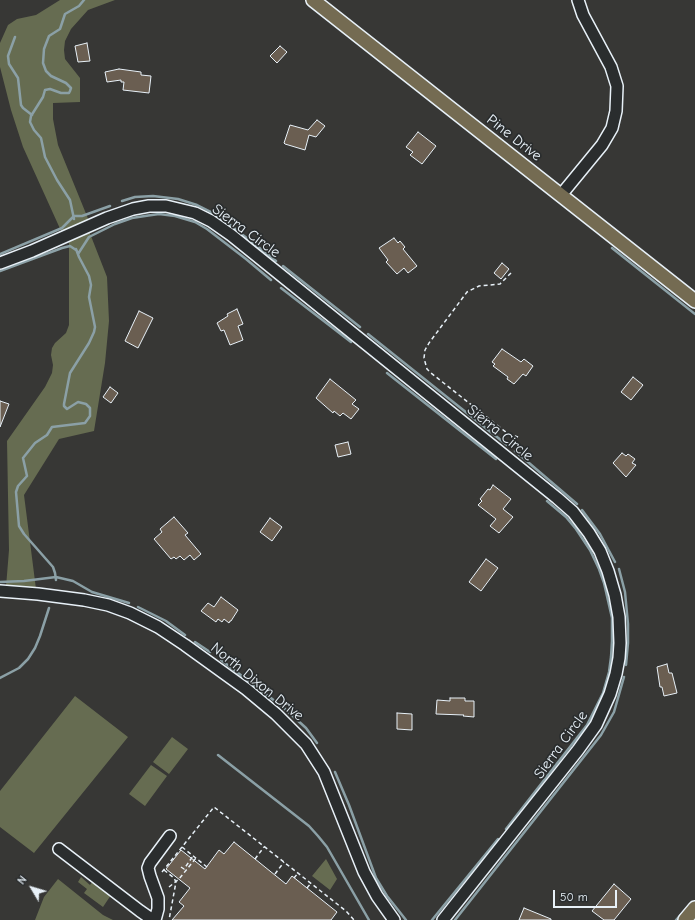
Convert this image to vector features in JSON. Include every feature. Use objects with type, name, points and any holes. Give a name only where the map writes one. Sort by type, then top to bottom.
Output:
[{"type":"main road","name":"Pine Drive","points":[[314,0],[695,301]]},
{"type":"main road","points":[[685,920],[695,908]]},
{"type":"street","points":[[561,195],[602,145],[612,128],[616,111],[617,86],[611,67],[583,15],[578,0]]},
{"type":"street","name":"Sierra Circle","points":[[0,263],[133,209],[149,206],[166,206],[195,213],[216,224],[497,449],[565,504],[586,528],[600,551],[608,571],[618,611],[620,630],[619,658],[610,694],[596,725],[578,750],[443,920]]},
{"type":"street","name":"North Dixon Drive","points":[[0,591],[84,600],[108,605],[130,613],[158,627],[186,645],[241,685],[272,710],[301,738],[324,772],[364,872],[376,896],[394,920]]},
{"type":"street","points":[[60,849],[140,911],[154,920],[158,908],[158,898],[148,868],[170,836]]},
{"type":"path","points":[[511,272],[500,284],[479,286],[468,292],[431,340],[425,350],[424,358],[427,369],[431,373],[507,433],[518,437]]},
{"type":"path","points":[[169,920],[176,882],[174,878],[163,871],[214,807],[346,911],[354,920]]},
{"type":"path","points":[[182,847],[207,867]]},
{"type":"path","points":[[255,859],[264,847]]},
{"type":"path","points":[[181,867],[184,869],[194,857]]},
{"type":"path","points":[[169,887],[176,882],[194,857]]},
{"type":"path","points":[[275,874],[284,862]]},
{"type":"path","points":[[294,878],[298,873]]},
{"type":"path","points":[[307,888],[311,883]]},
{"type":"green space","points":[[60,0],[115,0],[88,10],[71,29],[65,41],[65,59],[80,78],[80,102],[53,103],[53,119],[58,145],[89,221],[62,233],[23,147],[11,110],[0,67],[0,43],[8,25],[17,19],[36,15]]},
{"type":"green space","points":[[89,231],[107,277],[109,321],[105,363],[94,431],[59,439],[24,495],[36,589],[6,587],[9,550],[7,441],[45,387],[52,373],[52,348],[55,343],[66,333],[69,325],[69,241]]},
{"type":"green space","points":[[75,696],[128,737],[34,853],[0,827],[0,791]]},
{"type":"green space","points":[[172,737],[188,749],[169,774],[153,762]]},
{"type":"green space","points":[[151,765],[167,776],[145,806],[129,794]]},
{"type":"green space","points":[[326,859],[337,879],[330,890],[312,876]]},
{"type":"green space","points":[[81,877],[90,885],[93,881],[111,895],[103,907],[84,893],[87,889],[78,882]]},
{"type":"green space","points":[[58,879],[103,915],[113,920],[35,920],[44,897]]},
{"type":"building","points":[[87,43],[90,61],[78,62],[75,46]]},
{"type":"building","points":[[280,46],[287,52],[277,63],[270,56]]},
{"type":"building","points":[[119,69],[141,72],[141,75],[151,76],[149,93],[123,90],[124,82],[121,82],[121,80],[107,82],[105,72]]},
{"type":"building","points":[[317,120],[325,126],[316,137],[309,135],[305,150],[284,143],[290,125],[308,130]]},
{"type":"building","points":[[418,132],[436,146],[422,164],[410,155],[413,152],[406,147]]},
{"type":"building","points":[[394,238],[398,243],[400,241],[405,247],[403,249],[417,266],[408,273],[404,268],[397,274],[386,262],[388,260],[379,248]]},
{"type":"building","points":[[502,263],[509,269],[501,279],[494,273]]},
{"type":"building","points":[[237,309],[243,324],[238,326],[243,340],[230,345],[224,330],[221,331],[217,323],[228,316],[227,314]]},
{"type":"building","points":[[139,311],[153,318],[138,348],[125,341]]},
{"type":"building","points":[[502,349],[521,362],[524,359],[533,366],[526,376],[523,374],[514,384],[507,379],[508,377],[493,366],[495,364],[492,362]]},
{"type":"building","points":[[633,377],[643,385],[631,400],[621,392]]},
{"type":"building","points":[[330,379],[356,400],[352,404],[359,409],[351,419],[343,413],[340,416],[334,411],[333,413],[316,398]]},
{"type":"building","points":[[110,387],[118,393],[111,403],[103,397]]},
{"type":"building","points":[[0,401],[9,404],[0,427]]},
{"type":"building","points":[[348,442],[351,454],[338,457],[335,445]]},
{"type":"building","points":[[622,453],[626,456],[628,454],[635,459],[632,463],[636,465],[626,477],[613,463]]},
{"type":"building","points":[[493,485],[511,499],[503,509],[513,517],[499,533],[490,526],[496,519],[478,505],[482,501],[480,499],[488,489],[490,490]]},
{"type":"building","points":[[174,517],[188,533],[185,535],[201,554],[194,560],[190,555],[184,560],[180,556],[176,559],[174,557],[171,559],[154,539],[162,532],[160,529]]},
{"type":"building","points":[[270,518],[282,527],[272,541],[260,532]]},
{"type":"building","points":[[486,559],[498,568],[481,591],[469,582]]},
{"type":"building","points":[[221,597],[238,610],[229,623],[224,619],[222,622],[218,619],[216,622],[201,611],[208,603],[214,607]]},
{"type":"building","points":[[667,664],[669,673],[672,673],[677,693],[664,696],[662,687],[660,687],[657,667]]},
{"type":"building","points":[[450,698],[465,698],[465,701],[474,701],[474,717],[463,716],[464,715],[436,714],[437,700],[450,701]]},
{"type":"building","points":[[397,713],[412,714],[412,730],[397,729]]},
{"type":"building","points":[[234,842],[286,884],[292,876],[337,912],[331,920],[172,920],[184,906],[179,902],[190,888],[166,869],[181,850],[205,869],[219,850],[224,854]]},
{"type":"building","points":[[614,884],[631,899],[614,920],[604,920],[592,911]]},
{"type":"building","points":[[524,908],[551,919],[551,920],[519,920]]},
{"type":"waterway","points":[[74,219],[70,200],[45,157],[41,138],[34,130],[30,122],[31,116],[43,97],[45,90],[50,89],[61,93],[69,93],[70,91],[71,88],[66,83],[51,76],[46,71],[43,63],[44,49],[49,36],[60,29],[65,14],[79,6],[84,0]]},
{"type":"waterway","points":[[15,37],[8,56],[9,64],[18,78],[21,105],[32,115]]},
{"type":"waterway","points":[[122,201],[135,197],[153,196],[178,199],[197,205],[225,221],[276,261]]},
{"type":"waterway","points":[[0,254],[62,228],[74,216],[82,216],[110,206]]},
{"type":"waterway","points":[[78,254],[89,237],[115,224],[132,218],[159,214],[175,216],[195,222],[207,229],[271,280]]},
{"type":"waterway","points":[[0,271],[62,248],[70,246],[76,250]]},
{"type":"waterway","points":[[612,248],[695,314]]},
{"type":"waterway","points":[[56,580],[53,567],[24,534],[19,526],[16,492],[18,486],[27,476],[23,458],[35,443],[47,435],[52,427],[85,423],[90,416],[90,408],[86,404],[78,402],[67,409],[64,406],[70,373],[89,343],[95,327],[89,297],[91,285],[89,276],[76,249]]},
{"type":"waterway","points":[[283,266],[360,327]]},
{"type":"waterway","points":[[281,288],[351,342]]},
{"type":"waterway","points":[[368,334],[507,445]]},
{"type":"waterway","points":[[387,373],[496,459]]},
{"type":"waterway","points":[[515,451],[577,504]]},
{"type":"waterway","points":[[506,829],[587,725],[603,693],[609,672],[611,657],[612,618],[604,583],[599,569],[590,550],[576,529],[566,517],[547,501]]},
{"type":"waterway","points":[[582,510],[600,534],[615,562]]},
{"type":"waterway","points":[[619,569],[625,592],[628,624],[626,665]]},
{"type":"waterway","points":[[0,582],[56,577],[73,581],[92,592],[129,603]]},
{"type":"waterway","points":[[138,607],[166,621],[185,635]]},
{"type":"waterway","points":[[0,678],[19,668],[28,659],[40,636],[49,608]]},
{"type":"waterway","points":[[195,642],[210,652]]},
{"type":"waterway","points":[[221,660],[284,708],[306,728],[317,743]]},
{"type":"waterway","points":[[455,920],[601,735],[614,712],[624,677]]},
{"type":"waterway","points":[[218,755],[309,826],[327,847],[369,920]]},
{"type":"waterway","points":[[335,772],[376,878],[387,896],[406,920]]},
{"type":"waterway","points":[[432,920],[498,839]]},
{"type":"waterway","points":[[676,920],[685,910]]}]
